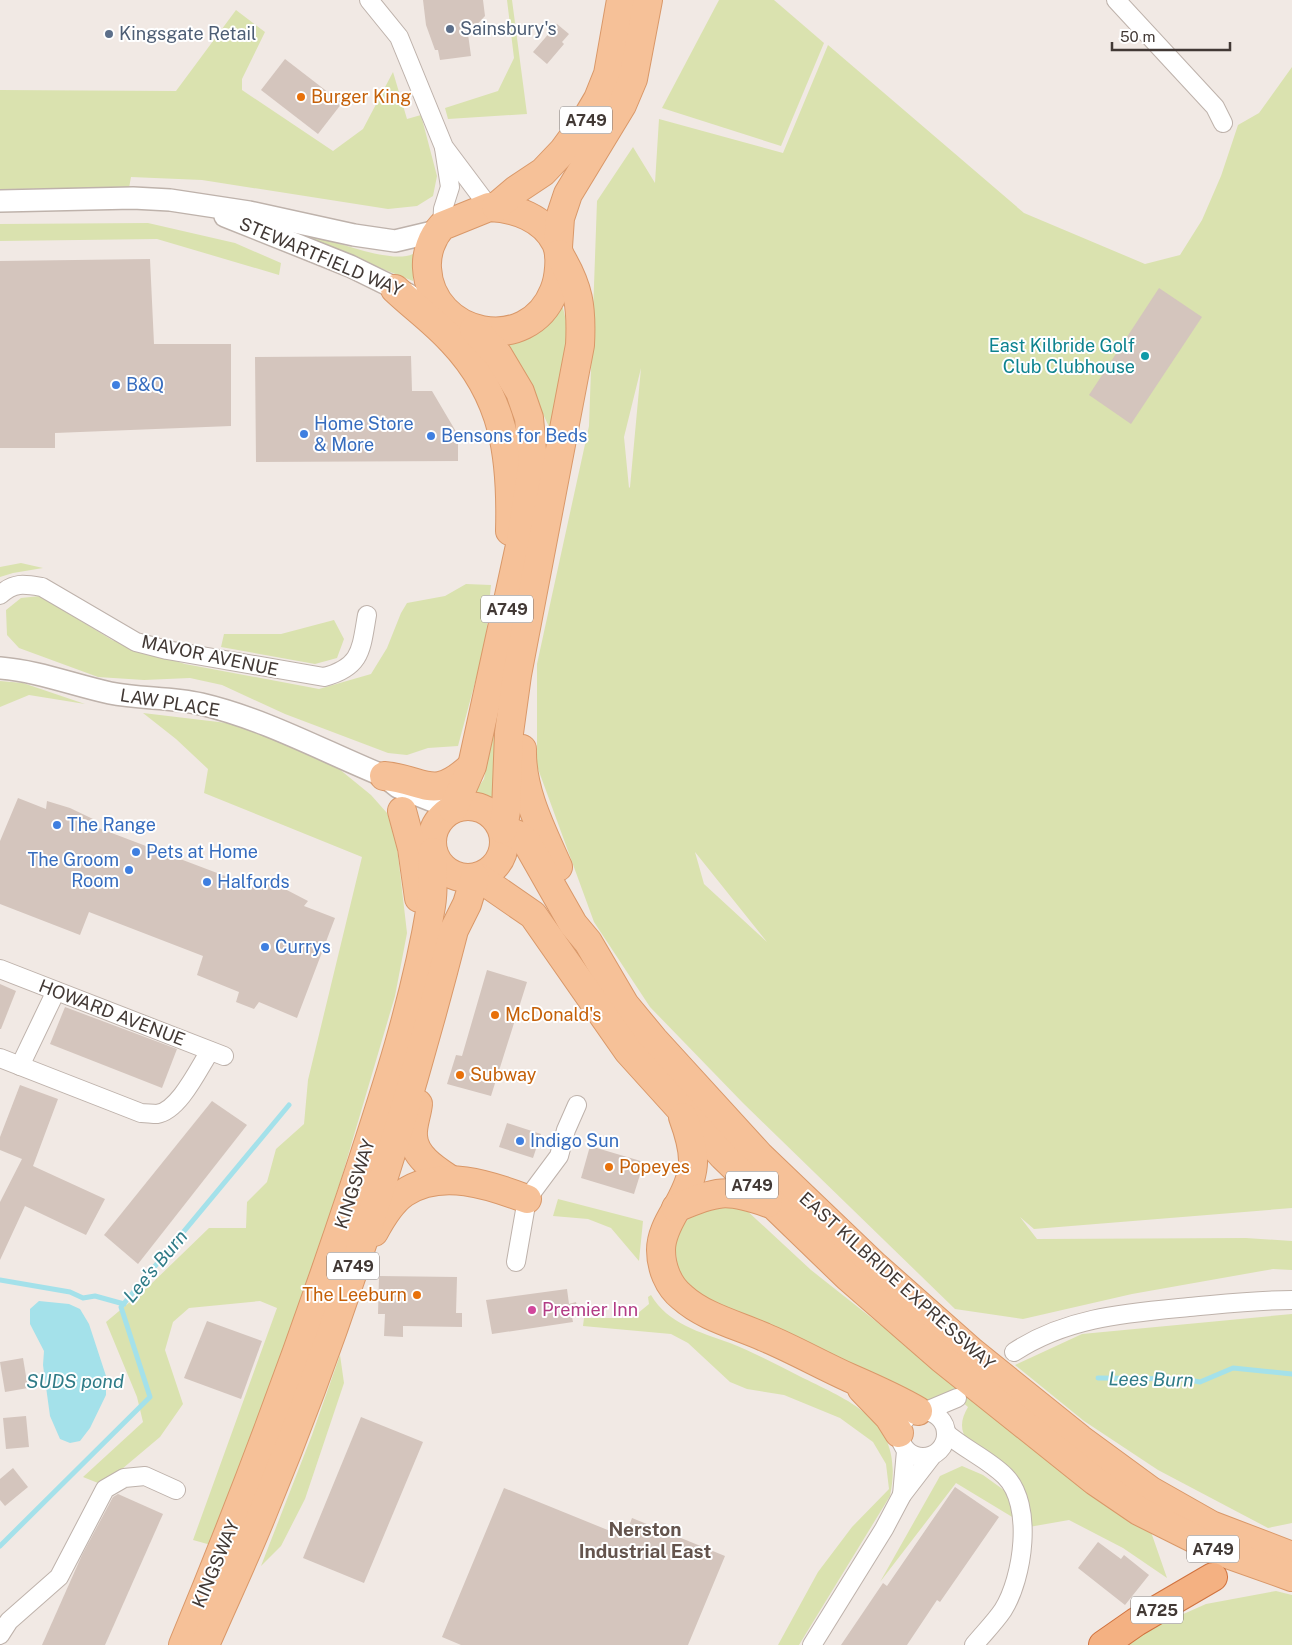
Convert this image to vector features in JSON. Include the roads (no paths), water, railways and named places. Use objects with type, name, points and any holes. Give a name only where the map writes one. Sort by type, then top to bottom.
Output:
[{"type":"highway","name":"A725","points":[[1103,1645],[1136,1622],[1213,1577]]},
{"type":"main road","name":"A749","points":[[621,0],[602,116],[568,194],[560,218],[555,289],[548,302],[535,317],[508,330],[498,332],[474,329],[456,320],[442,308],[434,297],[427,273],[429,247],[439,228],[492,207],[552,163],[602,116],[633,79],[648,0]]},
{"type":"main road","name":"A749","points":[[492,207],[524,215],[541,224],[554,238],[558,251],[573,277],[580,307],[580,331],[546,464],[509,732],[503,829],[505,847],[500,860],[492,869],[476,877],[461,878],[452,875],[440,865],[433,852],[434,830],[441,818],[453,809],[470,806],[486,810],[493,815],[503,829]]},
{"type":"main road","points":[[395,289],[450,339],[467,358],[495,405],[508,450],[511,505],[509,551],[514,574]]},
{"type":"main road","name":"A749","points":[[453,809],[472,766],[529,497],[546,464],[520,392],[498,355],[474,329]]},
{"type":"main road","points":[[514,704],[522,729],[522,763],[527,790],[588,942]]},
{"type":"main road","points":[[384,776],[404,778],[423,786],[438,788],[455,782],[472,766]]},
{"type":"main road","points":[[402,812],[412,848],[417,892],[426,931]]},
{"type":"main road","name":"EAST KILBRIDE EXPRESSWAY","points":[[503,829],[518,835],[527,843],[573,924],[588,942],[625,1005],[654,1040],[759,1155],[875,1266],[972,1352],[1080,1439],[1151,1491],[1211,1524],[1292,1556]]},
{"type":"main road","name":"KINGSWAY","points":[[183,1645],[261,1453],[325,1273],[404,1025],[419,972],[432,904],[433,852]]},
{"type":"main road","name":"EAST KILBRIDE EXPRESSWAY","points":[[476,877],[533,915],[622,1043],[681,1111],[772,1205],[848,1277],[941,1358],[1095,1481],[1139,1511],[1195,1541],[1243,1561],[1292,1577]]},
{"type":"main road","name":"KINGSWAY","points":[[205,1645],[275,1481],[350,1275],[391,1148],[454,930],[467,904],[476,877]]},
{"type":"main road","points":[[437,994],[413,1136],[421,1155],[427,1162],[452,1180]]},
{"type":"main road","points":[[681,1111],[690,1138],[694,1164],[692,1174],[666,1229],[661,1249],[667,1278],[680,1296],[699,1310],[786,1346],[849,1378],[888,1393],[922,1411]]},
{"type":"main road","points":[[350,1275],[384,1214],[404,1193],[424,1184],[452,1180],[477,1183],[527,1199]]},
{"type":"main road","points":[[676,1208],[716,1193],[730,1192],[772,1205]]},
{"type":"main road","points":[[849,1378],[878,1405],[903,1442]]},
{"type":"street","points":[[369,0],[393,26],[399,37],[444,147],[450,187],[442,208],[439,228]]},
{"type":"street","points":[[1116,0],[1215,107],[1223,123]]},
{"type":"street","points":[[444,147],[492,207]]},
{"type":"street","name":"STEWARTFIELD WAY","points":[[0,201],[133,198],[249,212],[382,239],[404,240],[439,228]]},
{"type":"street","name":"STEWARTFIELD WAY","points":[[200,206],[334,259],[395,289],[442,308]]},
{"type":"street","name":"MAVOR AVENUE","points":[[0,595],[9,586],[26,584],[42,587],[136,642],[167,650],[324,677],[342,672],[354,661],[361,649],[367,615]]},
{"type":"street","name":"LAW PLACE","points":[[0,654],[27,670],[77,686],[114,694],[201,704],[280,729],[384,776],[398,787],[453,809]]},
{"type":"street","name":"LAW PLACE","points":[[0,668],[27,670]]},
{"type":"street","name":"LAW PLACE","points":[[337,756],[381,789],[402,812],[433,852]]},
{"type":"street","name":"HOWARD AVENUE","points":[[0,969],[217,1054],[175,1104],[159,1114],[141,1113],[20,1066]]},
{"type":"street","points":[[0,1058],[20,1066],[56,991]]},
{"type":"street","points":[[516,1262],[527,1199],[559,1156],[566,1130],[577,1104]]},
{"type":"street","points":[[1014,1352],[1036,1339],[1063,1328],[1109,1315],[1264,1300],[1292,1300]]},
{"type":"street","points":[[812,1645],[884,1529],[902,1495],[944,1444],[946,1432],[959,1399],[922,1411],[905,1419],[902,1495]]},
{"type":"street","points":[[922,1411],[940,1418],[946,1432],[1006,1477],[1018,1501],[1022,1537],[1021,1557],[1012,1591],[1003,1610],[974,1645]]},
{"type":"street","points":[[903,1442],[918,1457],[963,1454],[985,1462]]},
{"type":"street","points":[[0,1635],[9,1621],[59,1577],[105,1489],[124,1478],[145,1476],[176,1490]]},
{"type":"water","name":"SUDS pond","points":[[39,1301],[69,1304],[80,1309],[89,1324],[106,1376],[106,1395],[90,1428],[80,1441],[70,1443],[60,1439],[50,1416],[43,1365],[44,1351],[30,1324],[30,1309]]},
{"type":"waterway","name":"Lee's Burn","points":[[0,1546],[150,1397],[121,1307],[289,1105]]},
{"type":"waterway","points":[[0,1280],[70,1292],[83,1298],[95,1296],[124,1304]]},
{"type":"waterway","name":"Lees Burn","points":[[1098,1378],[1184,1379],[1200,1382],[1233,1368],[1292,1374]]},
{"type":"place","name":"Sainsbury's","points":[[450,29]]},
{"type":"place","name":"Kingsgate Retail","points":[[109,34]]},
{"type":"place","name":"Burger King","points":[[301,97]]},
{"type":"place","name":"East Kilbride Golf Club Clubhouse","points":[[1145,356]]},
{"type":"place","name":"B&Q","points":[[116,385]]},
{"type":"place","name":"Home Store & More","points":[[304,434]]},
{"type":"place","name":"Bensons for Beds","points":[[431,436]]},
{"type":"place","name":"The Range","points":[[57,825]]},
{"type":"place","name":"Pets at Home","points":[[136,852]]},
{"type":"place","name":"The Groom Room","points":[[129,870]]},
{"type":"place","name":"Halfords","points":[[207,882]]},
{"type":"place","name":"Currys","points":[[265,947]]},
{"type":"place","name":"McDonald's","points":[[495,1015]]},
{"type":"place","name":"Subway","points":[[460,1075]]},
{"type":"place","name":"Indigo Sun","points":[[520,1141]]},
{"type":"place","name":"Popeyes","points":[[609,1167]]},
{"type":"place","name":"The Leeburn","points":[[417,1295]]},
{"type":"place","name":"Premier Inn","points":[[532,1310]]},
{"type":"district","name":"Nerston Industrial East","points":[[645,1540]]}]
